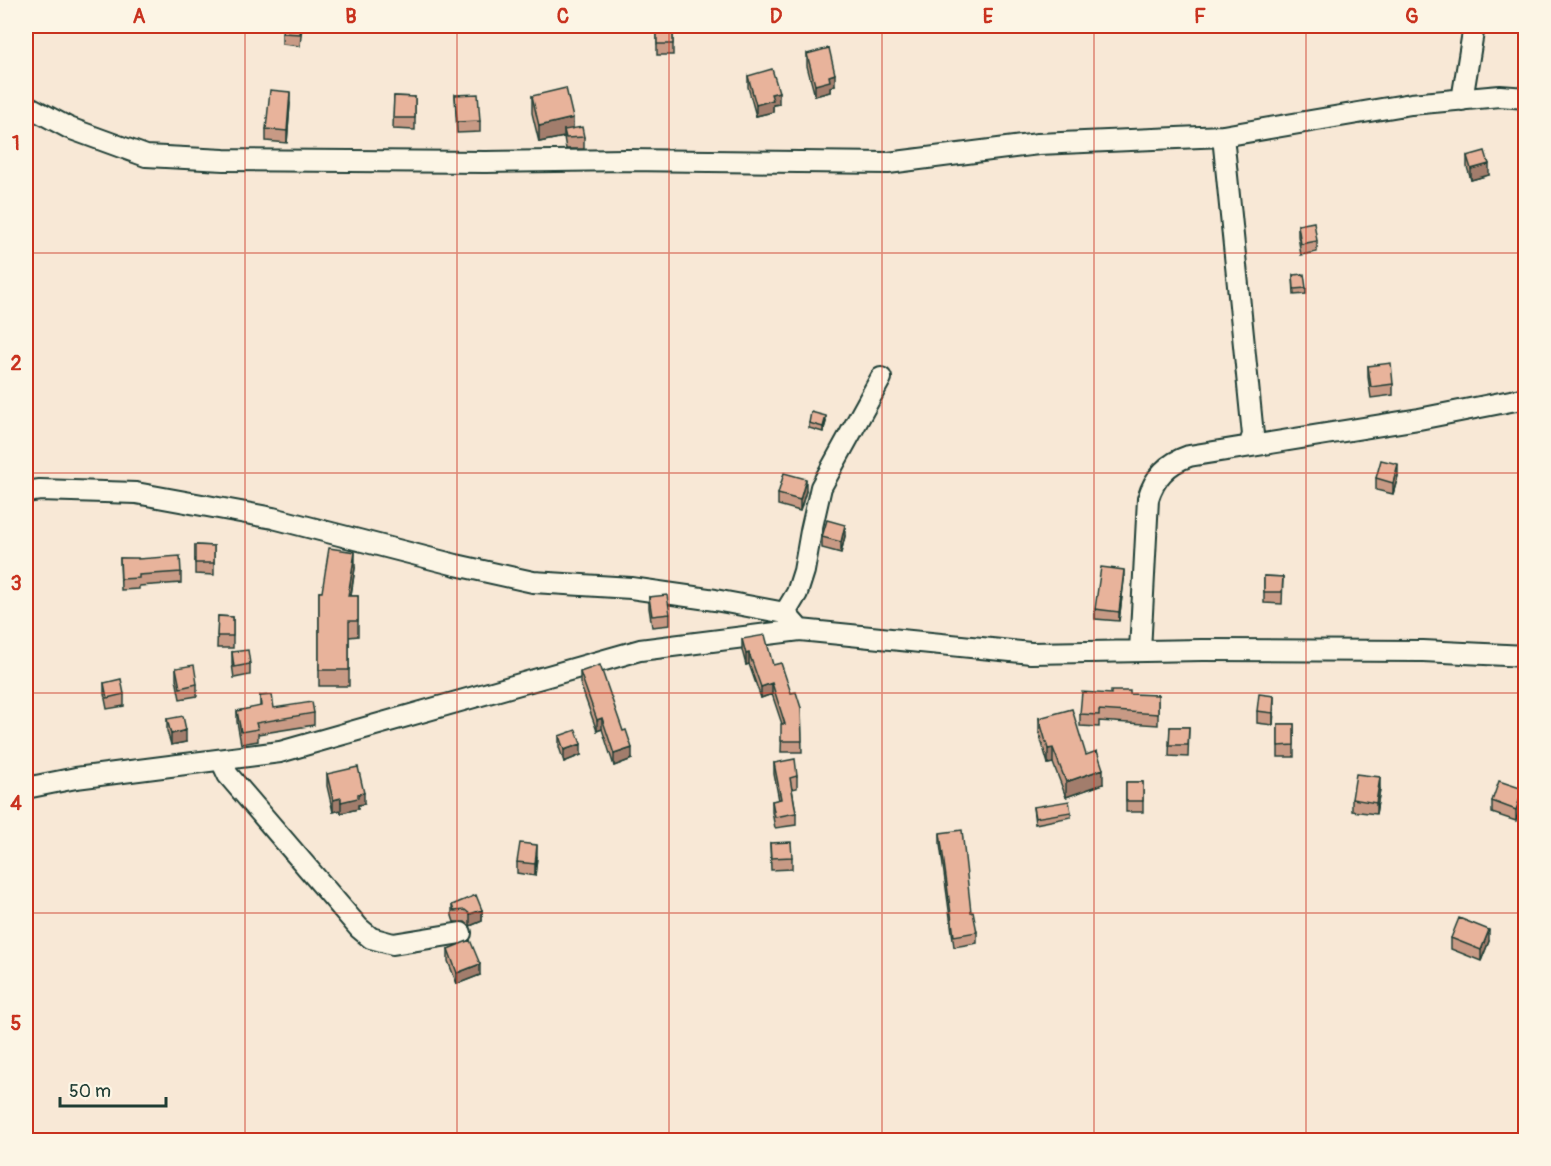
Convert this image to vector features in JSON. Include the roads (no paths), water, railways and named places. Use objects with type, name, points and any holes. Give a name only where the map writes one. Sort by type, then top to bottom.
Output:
[{"type":"street","points":[[1461,100],[1474,26]]},
{"type":"street","points":[[26,105],[69,128],[146,156],[224,160],[486,162],[626,160],[888,163],[1038,144],[1223,136],[1411,104],[1500,96],[1526,98]]},
{"type":"street","points":[[1223,136],[1253,435],[1249,447]]},
{"type":"street","points":[[785,613],[797,592],[804,571],[822,488],[881,378]]},
{"type":"street","points":[[1140,651],[1148,499],[1154,484],[1164,470],[1180,459],[1526,399]]},
{"type":"street","points":[[26,492],[40,490],[136,493],[273,518],[456,566],[533,582],[631,588],[785,613],[800,630]]},
{"type":"street","points":[[26,788],[76,778],[280,752],[640,650],[800,630],[1031,653],[1423,651],[1526,656]]},
{"type":"street","points":[[221,760],[228,775],[359,928],[371,938],[393,944],[461,933]]}]
